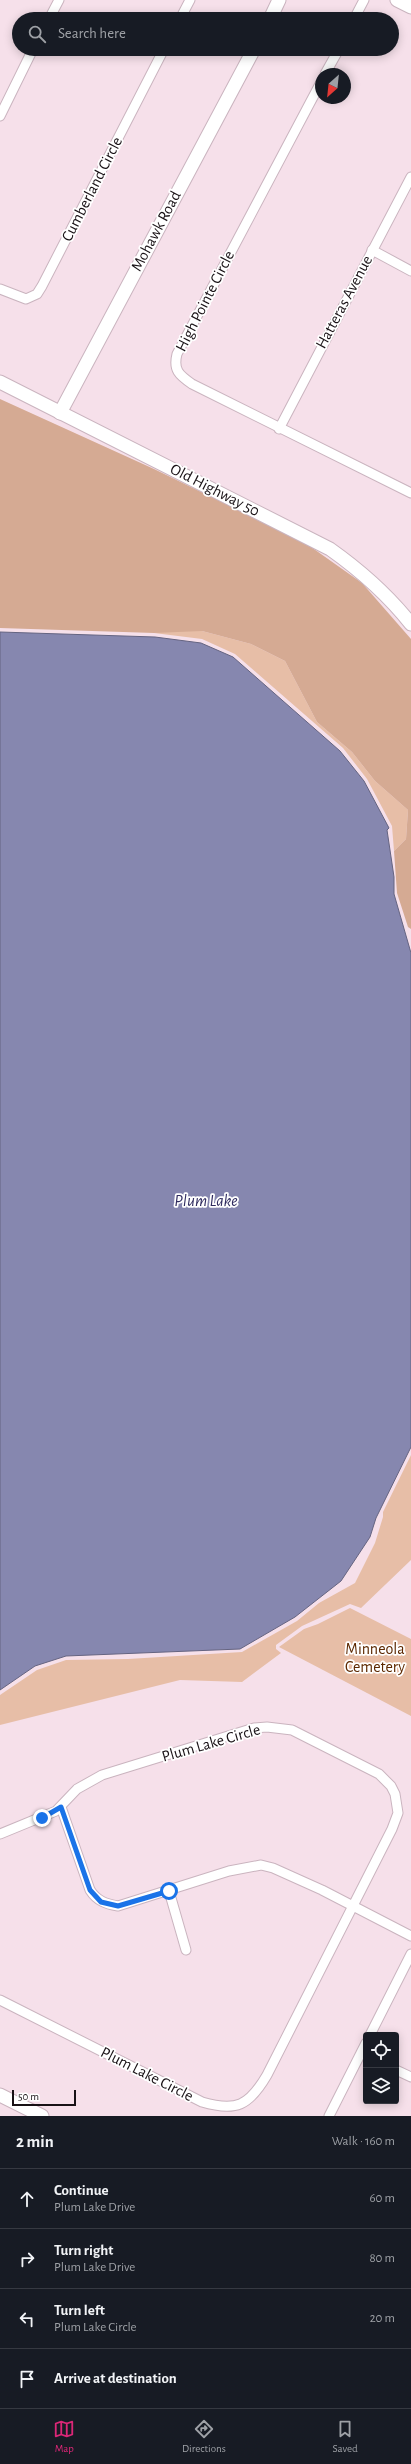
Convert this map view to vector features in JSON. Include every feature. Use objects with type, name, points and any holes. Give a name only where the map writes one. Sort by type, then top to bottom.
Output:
[{"type":"street","points":[[53,12],[59,0]]},
{"type":"street","points":[[184,12],[190,0]]},
{"type":"street","points":[[273,12],[279,0]]},
{"type":"street","points":[[358,12],[364,0]]},
{"type":"street","points":[[397,0],[411,7]]},
{"type":"street","points":[[0,116],[30,56]]},
{"type":"street","name":"Cumberland Circle","points":[[0,289],[26,299],[37,294],[160,56]]},
{"type":"street","name":"Mohawk Road","points":[[60,413],[250,56]]},
{"type":"street","points":[[329,68],[335,56]]},
{"type":"street","name":"High Pointe Circle","points":[[315,93],[271,174],[175,361],[175,367],[180,376],[192,384],[278,429],[411,493]]},
{"type":"street","name":"Hatteras Avenue","points":[[278,429],[411,176]]},
{"type":"street","points":[[372,250],[411,271]]},
{"type":"street","name":"Old Highway 50","points":[[0,382],[330,549],[353,565],[381,590],[411,624]]},
{"type":"street","name":"Plum Lake Circle","points":[[0,1834],[42,1818],[61,1807],[77,1789],[102,1775],[254,1728],[281,1728],[292,1730],[379,1774],[391,1786],[395,1794],[397,1819],[267,2075],[251,2099],[236,2106],[224,2108],[202,2102],[0,2000]]},
{"type":"street","points":[[61,1807],[90,1890],[101,1902],[118,1906],[229,1871],[261,1865],[273,1868],[353,1906],[411,1936]]},
{"type":"street","points":[[169,1891],[186,1950]]},
{"type":"street","points":[[372,2032],[411,1954]]},
{"type":"street","points":[[329,2116],[363,2055]]},
{"type":"street","points":[[399,2071],[411,2077]]},
{"type":"street","points":[[0,2094],[42,2116]]},
{"type":"green space","points":[[162,631],[202,631],[251,644],[285,661],[317,722],[352,752],[375,781],[408,810],[406,839],[394,851],[392,826],[367,779],[343,748],[235,654],[202,639],[154,633]]},
{"type":"green space","points":[[411,1455],[411,1560],[361,1608],[350,1604],[302,1626],[276,1645],[276,1649],[281,1653],[242,1682],[180,1680],[0,1725],[0,1695],[37,1670],[66,1660],[128,1659],[242,1652],[297,1621],[319,1603],[355,1583],[375,1543],[383,1517],[383,1512]]},
{"type":"green space","name":"Minneola Cemetery","points":[[350,1608],[411,1639],[411,1716],[279,1647],[304,1629],[318,1624]]},
{"type":"shaded area","points":[[0,399],[154,469],[304,542],[362,583],[411,639],[411,929],[408,927],[397,893],[394,851],[406,839],[408,810],[375,781],[352,752],[317,722],[285,661],[251,644],[202,631],[154,633],[0,628]]},
{"type":"water","name":"Plum Lake","points":[[0,632],[155,637],[201,643],[233,657],[340,751],[364,781],[389,828],[387,830],[394,877],[394,894],[411,953],[411,1447],[376,1518],[370,1537],[341,1581],[295,1617],[240,1649],[66,1656],[35,1666],[0,1690]]},
{"type":"route","points":[[42,1818],[61,1807],[70,1828],[86,1881],[94,1896],[101,1902],[118,1906],[169,1891]]}]
